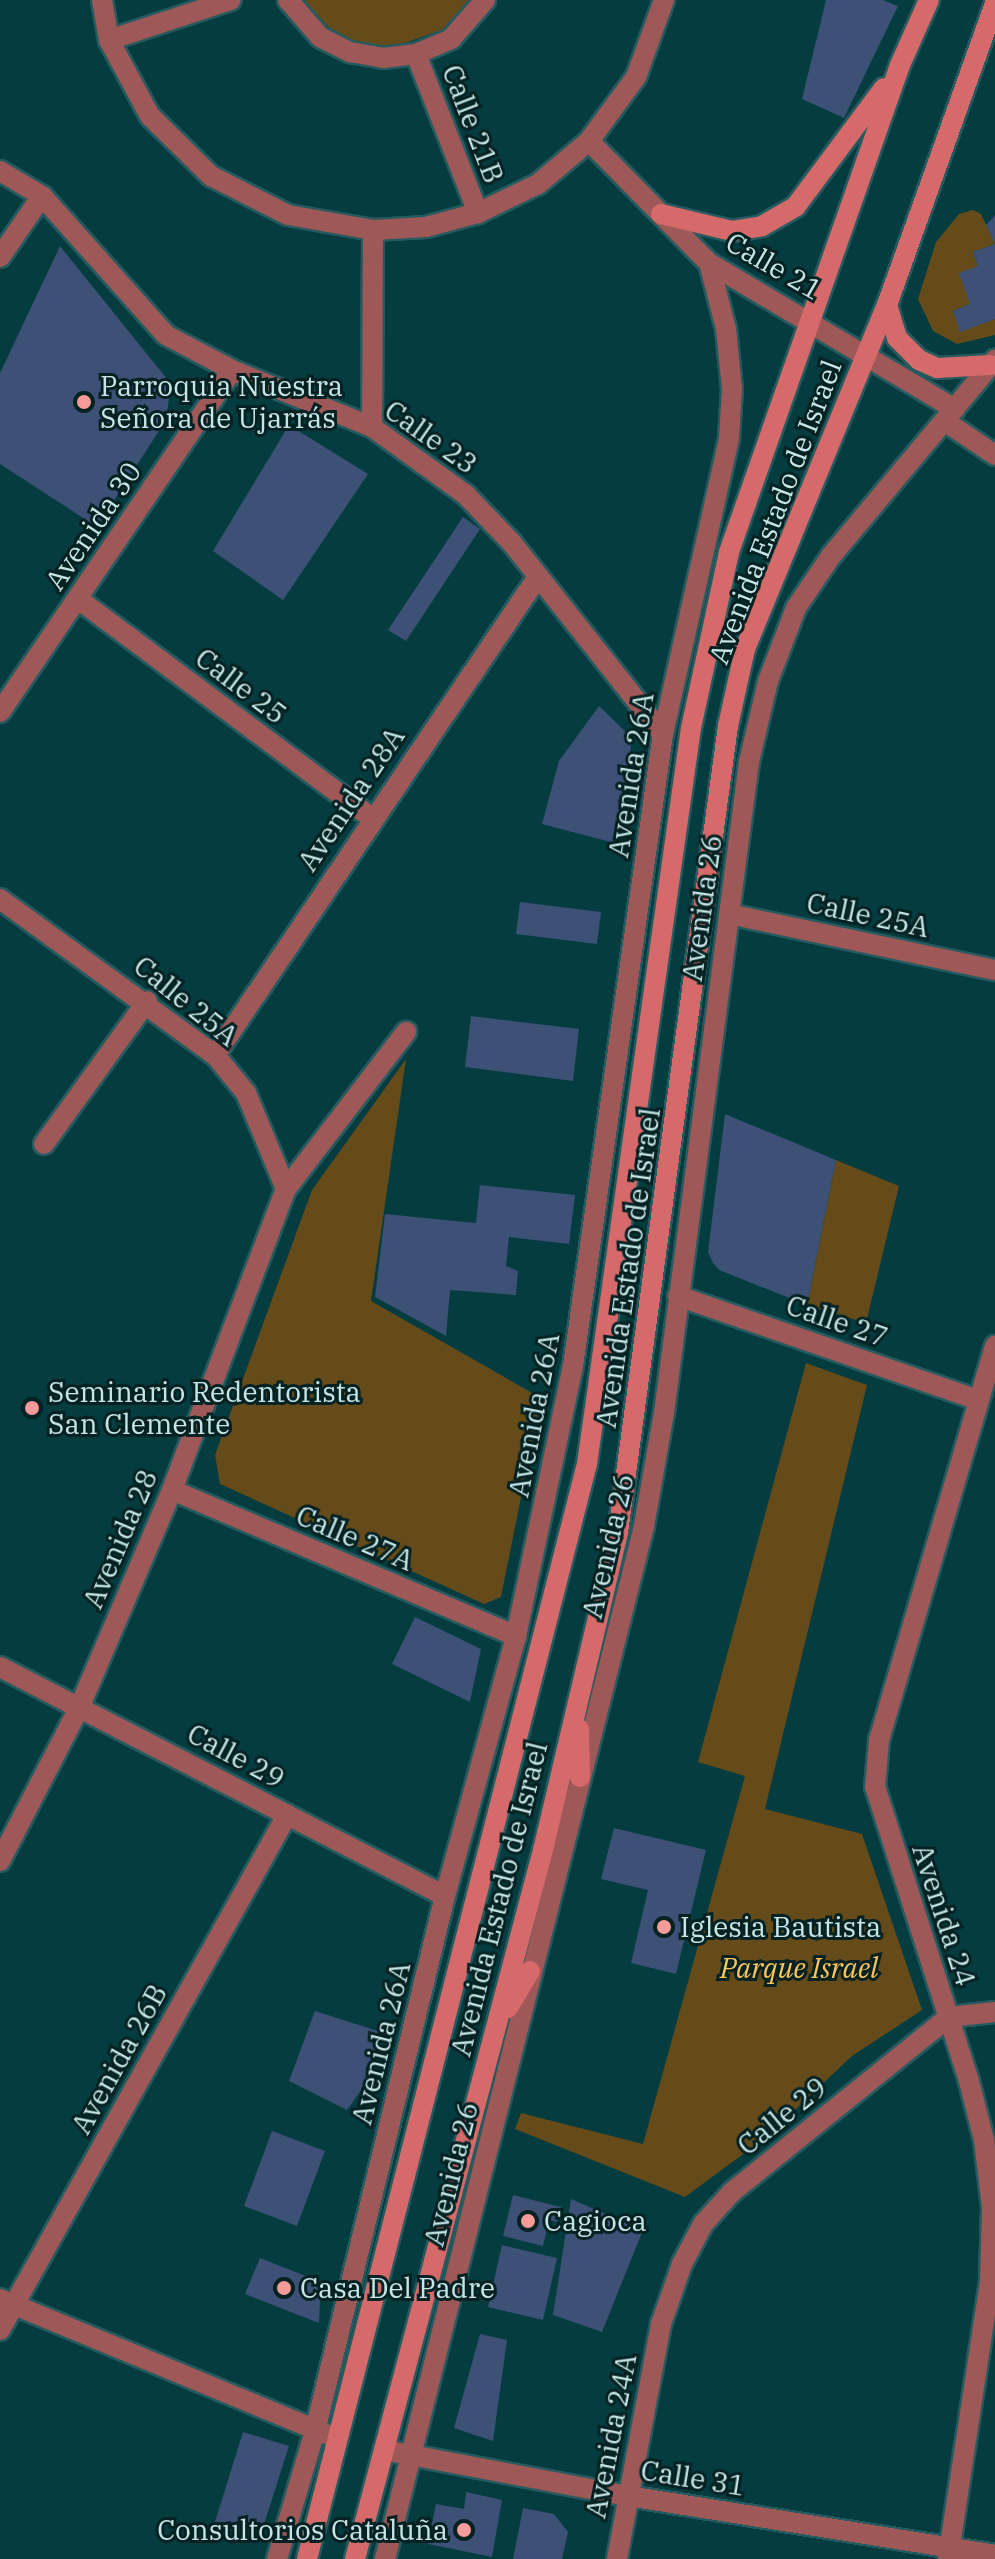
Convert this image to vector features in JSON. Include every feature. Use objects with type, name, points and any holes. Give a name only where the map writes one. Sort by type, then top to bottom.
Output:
[{"type":"main road","name":"Avenida Estado de Israel","points":[[307,2559],[467,1948],[587,1464],[697,698],[729,552],[900,65],[929,0]]},
{"type":"main road","name":"Avenida Estado de Israel","points":[[355,2559],[579,1699],[628,1476],[728,726],[745,649],[887,305],[995,3]]},
{"type":"main road","points":[[661,214],[732,231],[762,226],[796,206],[900,65]]},
{"type":"main road","points":[[887,305],[897,338],[919,360],[947,369],[993,363]]},
{"type":"main road","points":[[579,1699],[580,1777]]},
{"type":"main road","points":[[495,2029],[530,1971]]},
{"type":"street","points":[[102,0],[109,40],[150,116],[211,176],[288,215],[373,230],[426,227],[478,213],[538,184],[589,141],[636,77],[664,0]]},
{"type":"street","points":[[109,40],[231,0]]},
{"type":"street","points":[[288,0],[320,37],[350,52],[383,58],[416,54],[451,39],[485,0]]},
{"type":"street","name":"Calle 21B","points":[[416,54],[478,213]]},
{"type":"street","name":"Calle 21","points":[[589,141],[709,263],[867,353],[950,416]]},
{"type":"street","name":"Calle 23","points":[[0,171],[42,196],[166,335],[232,370],[372,427],[465,494],[512,543],[663,734]]},
{"type":"street","points":[[0,257],[42,196]]},
{"type":"street","points":[[372,427],[373,230]]},
{"type":"street","name":"Avenida 26A","points":[[277,2559],[315,2431],[445,1896],[516,1636],[573,1366],[663,734],[729,438],[726,329],[709,263]]},
{"type":"street","name":"Avenida 26","points":[[385,2559],[644,1526],[749,762],[768,681],[796,608],[831,556],[993,363]]},
{"type":"street","name":"Avenida 30","points":[[0,712],[232,370]]},
{"type":"street","points":[[950,416],[995,455]]},
{"type":"street","name":"Avenida 28A","points":[[215,1055],[371,817],[537,578]]},
{"type":"street","name":"Calle 25","points":[[78,599],[371,817]]},
{"type":"street","name":"Calle 25A","points":[[0,899],[147,1001],[215,1055],[246,1093],[286,1189]]},
{"type":"street","name":"Calle 25A","points":[[729,914],[995,970]]},
{"type":"street","points":[[44,1144],[147,1001]]},
{"type":"street","name":"Avenida 28","points":[[0,1861],[80,1706],[172,1490],[286,1189],[406,1032]]},
{"type":"street","name":"Calle 27","points":[[678,1296],[978,1400]]},
{"type":"street","name":"Avenida 24","points":[[949,2553],[990,2280],[992,2207],[984,2140],[949,2017],[875,1787],[879,1740],[995,1346]]},
{"type":"street","name":"Calle 27A","points":[[172,1490],[516,1636]]},
{"type":"street","name":"Calle 29","points":[[0,1667],[445,1896]]},
{"type":"street","name":"Avenida 26B","points":[[0,2330],[7,2302],[287,1815]]},
{"type":"street","points":[[949,2017],[995,2012]]},
{"type":"street","name":"Calle 29","points":[[661,2324],[682,2264],[703,2224],[732,2192],[949,2017]]},
{"type":"street","points":[[7,2302],[337,2438]]},
{"type":"street","name":"Avenida 24A","points":[[617,2559],[661,2324]]},
{"type":"street","name":"Calle 31","points":[[384,2450],[409,2458],[949,2553],[995,2555]]},
{"type":"green space","points":[[299,0],[472,0],[447,28],[394,47],[365,45],[338,35]]},
{"type":"green space","points":[[973,210],[981,214],[995,244],[973,252],[978,266],[970,304],[953,311],[961,331],[995,319],[995,335],[957,344],[933,331],[918,299],[936,242],[959,214]]},
{"type":"green space","points":[[406,1059],[371,1301],[541,1398],[501,1597],[484,1604],[220,1484],[215,1455],[312,1190]]},
{"type":"green space","points":[[836,1160],[899,1186],[866,1323],[807,1305]]},
{"type":"green space","name":"Parque Israel","points":[[806,1363],[867,1385],[765,1809],[862,1834],[922,2010],[852,2056],[765,2138],[685,2197],[515,2129],[521,2113],[643,2144],[745,1776],[698,1762]]},
{"type":"building","points":[[826,0],[883,0],[898,6],[844,118],[802,99]]},
{"type":"building","points":[[995,215],[995,244],[986,225]]},
{"type":"building","points":[[995,244],[995,319],[960,332],[953,311],[970,304],[959,273],[978,266],[973,252]]},
{"type":"building","name":"Parroquia Nuestra Señora de Ujarrás","points":[[60,246],[171,384],[166,420],[97,527],[0,464],[0,373]]},
{"type":"building","points":[[289,425],[368,474],[283,600],[213,551]]},
{"type":"building","points":[[463,517],[480,529],[406,641],[388,630]]},
{"type":"building","points":[[599,706],[632,738],[618,844],[542,824],[559,761]]},
{"type":"building","points":[[520,902],[601,912],[597,944],[516,934]]},
{"type":"building","points":[[471,1016],[579,1029],[573,1081],[465,1067]]},
{"type":"building","points":[[725,1114],[836,1160],[807,1305],[719,1270],[708,1252]]},
{"type":"building","points":[[480,1185],[575,1195],[569,1244],[509,1237],[506,1266],[518,1271],[516,1295],[450,1290],[446,1336],[375,1297],[385,1214],[476,1223]]},
{"type":"building","points":[[415,1617],[481,1649],[470,1702],[392,1664]]},
{"type":"building","name":"Iglesia Bautista","points":[[614,1828],[706,1850],[676,1974],[631,1963],[648,1890],[601,1879]]},
{"type":"building","points":[[315,2011],[384,2033],[369,2079],[347,2110],[289,2081]]},
{"type":"building","points":[[272,2131],[325,2151],[297,2226],[244,2206]]},
{"type":"building","name":"Cagioca","points":[[513,2195],[561,2207],[557,2222],[549,2220],[543,2246],[503,2236]]},
{"type":"building","points":[[571,2199],[643,2230],[602,2332],[553,2315]]},
{"type":"building","points":[[502,2245],[557,2258],[543,2320],[488,2307]]},
{"type":"building","name":"Casa Del Padre","points":[[260,2258],[321,2282],[319,2323],[245,2294]]},
{"type":"building","points":[[480,2334],[507,2340],[493,2441],[454,2428]]},
{"type":"building","points":[[243,2432],[289,2446],[259,2540],[214,2525]]},
{"type":"building","name":"Consultorios Cataluña","points":[[466,2492],[502,2500],[492,2557],[428,2544],[436,2504],[464,2509]]},
{"type":"building","points":[[523,2508],[554,2514],[568,2532],[562,2559],[513,2559]]},
{"type":"place","name":"Parroquia Nuestra Señora de Ujarrás","points":[[84,402]]},
{"type":"place","name":"Seminario Redentorista San Clemente","points":[[32,1408]]},
{"type":"place","name":"Iglesia Bautista","points":[[664,1927]]},
{"type":"place","name":"Cagioca","points":[[528,2221]]},
{"type":"place","name":"Casa Del Padre","points":[[284,2288]]},
{"type":"place","name":"Consultorios Cataluña","points":[[464,2530]]}]
